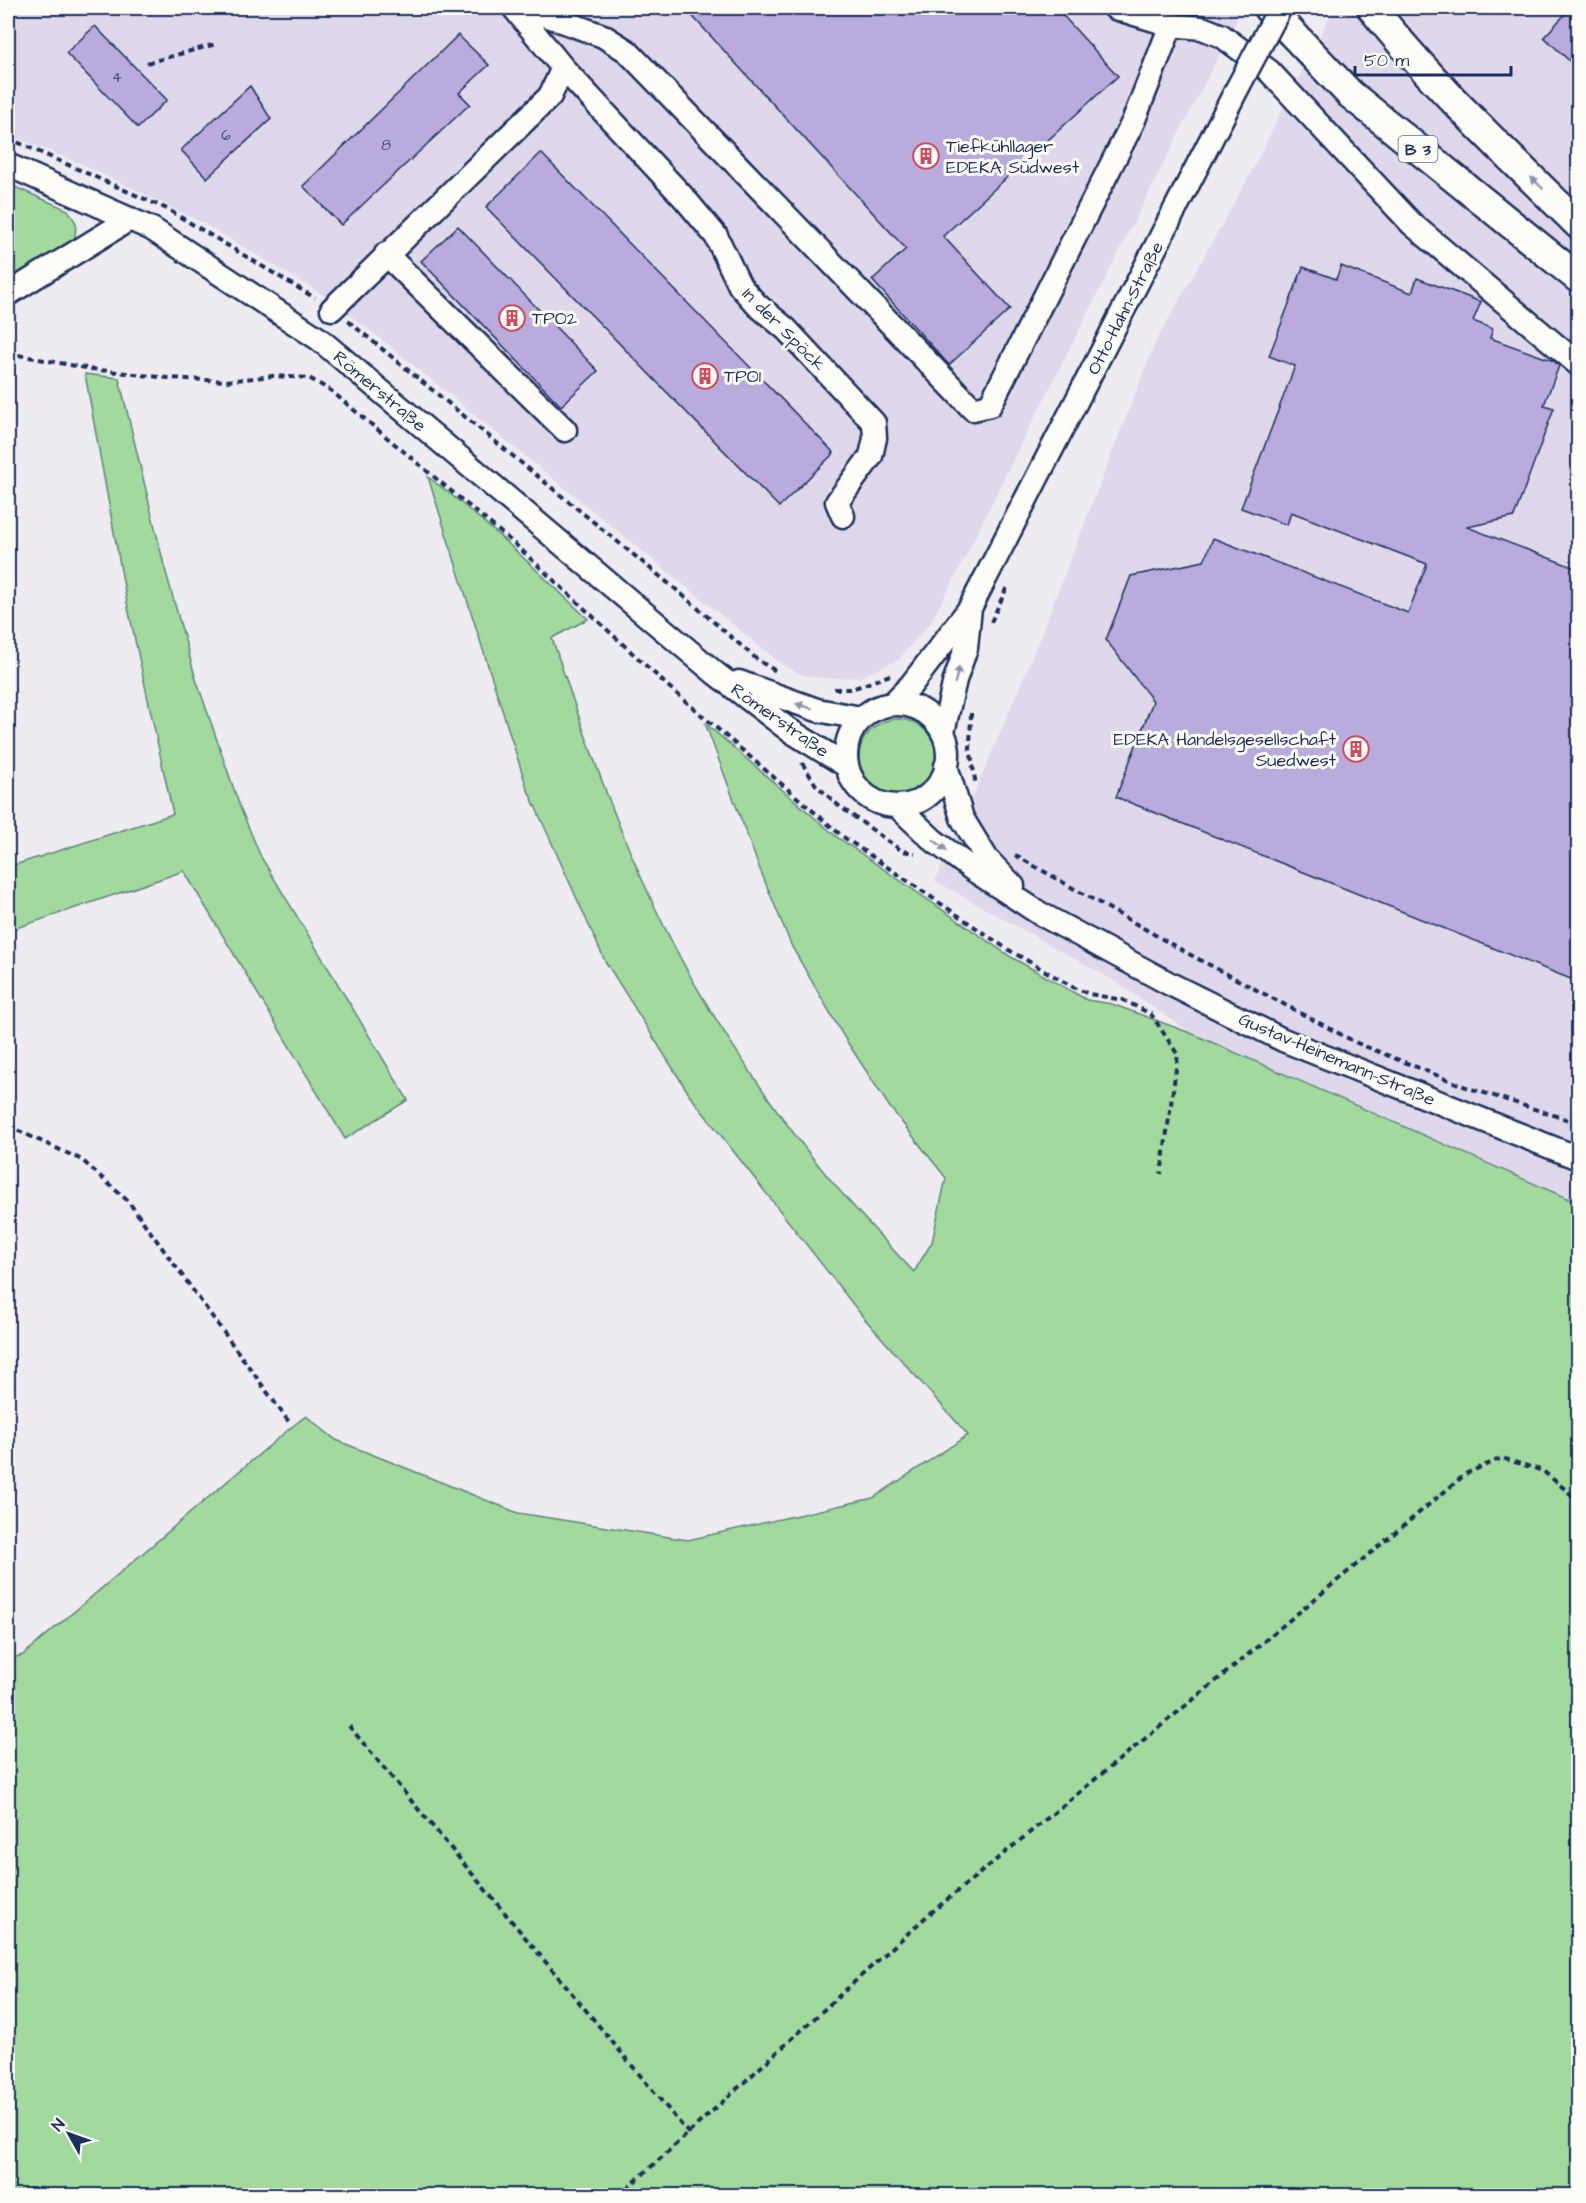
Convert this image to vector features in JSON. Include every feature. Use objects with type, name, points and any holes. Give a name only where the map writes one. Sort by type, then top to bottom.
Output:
[{"type":"main road","name":"B 3","points":[[1268,8],[1350,94],[1578,278]]},
{"type":"main road","points":[[1372,8],[1454,102],[1578,224]]},
{"type":"street","name":"In der Spöck","points":[[514,8],[563,68],[685,199],[716,236],[740,286],[786,329],[874,423],[871,456],[837,502],[843,516]]},
{"type":"street","points":[[526,8],[603,36],[627,51],[973,409],[990,405],[1133,122],[1171,25]]},
{"type":"street","points":[[1115,8],[1171,25],[1202,28],[1221,36],[1269,71],[1412,224],[1578,364]]},
{"type":"street","name":"Otto-Hahn-Straße","points":[[892,704],[911,685],[920,664],[970,608],[1280,8]]},
{"type":"street","points":[[332,309],[550,96],[563,68]]},
{"type":"street","name":"Römerstraße","points":[[8,165],[152,229],[319,339],[715,673],[789,730],[847,766]]},
{"type":"street","points":[[8,294],[130,219]]},
{"type":"street","points":[[386,254],[565,430]]},
{"type":"street","name":"Otto-Hahn-Straße","points":[[943,732],[955,680],[966,648],[970,608]]},
{"type":"street","name":"Römerstraße","points":[[715,673],[792,703],[819,700],[861,718]]},
{"type":"street","points":[[892,704],[909,705],[933,718],[943,732],[947,749],[946,766],[940,782],[928,794],[913,803],[897,806],[879,803],[864,794],[853,781],[847,766],[846,748],[851,732],[861,718],[875,708],[892,704]]},
{"type":"street","name":"Gustav-Heinemann-Straße","points":[[946,766],[962,818],[987,859],[1039,913]]},
{"type":"street","name":"Gustav-Heinemann-Straße","points":[[897,806],[933,840],[1039,913],[1170,984],[1283,1040],[1578,1158]]},
{"type":"path","points":[[147,63],[216,44]]},
{"type":"path","points":[[8,138],[167,209],[332,309],[371,338],[759,661],[780,673]]},
{"type":"path","points":[[8,353],[91,369],[168,378],[226,381],[273,376],[309,378],[330,390],[508,538],[669,687],[842,836],[1007,949],[1073,987],[1089,994],[1123,1000],[1150,1014],[1178,1055],[1161,1174]]},
{"type":"path","points":[[819,700],[920,664]]},
{"type":"path","points":[[962,818],[980,805],[970,748],[971,712]]},
{"type":"path","points":[[807,741],[801,764],[816,785],[839,806],[902,851],[918,853],[933,840]]},
{"type":"path","points":[[1012,854],[1187,953],[1357,1043],[1466,1087],[1578,1123]]},
{"type":"path","points":[[8,1126],[82,1160],[128,1201],[289,1422]]},
{"type":"path","points":[[619,2196],[927,1916],[1216,1682],[1467,1473],[1502,1458],[1543,1471],[1578,1500]]},
{"type":"path","points":[[349,1726],[688,2134]]},
{"type":"shaded area","points":[[8,8],[1243,8],[958,572],[930,623],[898,660],[861,677],[826,679],[802,675],[783,665],[381,339],[320,293],[203,223],[84,165],[8,135]]},
{"type":"shaded area","points":[[1334,8],[1578,8],[1578,1203],[1193,1034],[1111,979],[935,881],[1032,657],[1155,343],[1246,182]]},
{"type":"green space","points":[[8,184],[68,210],[76,223],[75,238],[8,285]]},
{"type":"green space","points":[[85,374],[119,378],[165,569],[195,676],[240,807],[261,857],[408,1100],[345,1139],[184,871],[8,931],[8,867],[173,814],[127,603]]},
{"type":"green space","points":[[428,477],[490,527],[588,619],[552,638],[584,733],[620,828],[661,920],[709,1008],[784,1121],[844,1196],[914,1272],[932,1242],[946,1178],[889,1106],[844,1037],[792,947],[705,723],[837,837],[1011,957],[1087,1000],[1112,1004],[1193,1034],[1578,1203],[1578,2195],[8,2195],[8,1659],[23,1655],[289,1429],[306,1416],[336,1440],[518,1513],[688,1540],[873,1498],[968,1435],[863,1317],[691,1097],[605,961],[527,788]]},
{"type":"green space","points":[[898,719],[913,722],[926,730],[934,743],[937,758],[934,773],[926,786],[913,794],[898,797],[883,794],[870,786],[862,773],[859,758],[862,743],[870,730],[883,722]]},
{"type":"building","name":"Tiefkühllager EDEKA Südwest","points":[[685,8],[1056,8],[1118,76],[943,236],[1010,309],[949,365],[872,280],[906,249]]},
{"type":"building","points":[[1568,11],[1578,20],[1578,69],[1544,37]]},
{"type":"building","points":[[95,26],[167,100],[138,128],[66,53]]},
{"type":"building","points":[[458,35],[489,65],[459,93],[470,104],[341,225],[303,186]]},
{"type":"building","points":[[250,86],[271,119],[207,178],[181,150]]},
{"type":"building","name":"TPO1","points":[[541,153],[834,453],[779,507],[486,207]]},
{"type":"building","name":"TPO2","points":[[458,226],[598,371],[561,406],[421,261]]},
{"type":"building","name":"EDEKA Handelsgesellschaft Suedwest","points":[[1341,266],[1412,293],[1417,278],[1481,302],[1473,321],[1493,329],[1490,338],[1554,361],[1559,366],[1544,405],[1554,408],[1514,517],[1467,527],[1578,569],[1578,982],[1116,797],[1153,701],[1106,640],[1131,576],[1204,561],[1213,538],[1408,613],[1427,564],[1291,512],[1287,525],[1241,508],[1295,366],[1269,356],[1303,267],[1336,279]]},
{"type":"place","name":"Tiefkühllager EDEKA Südwest","points":[[926,156]]},
{"type":"place","name":"TPO2","points":[[512,318]]},
{"type":"place","name":"TPO1","points":[[705,376]]},
{"type":"place","name":"EDEKA Handelsgesellschaft Suedwest","points":[[1356,749]]}]
